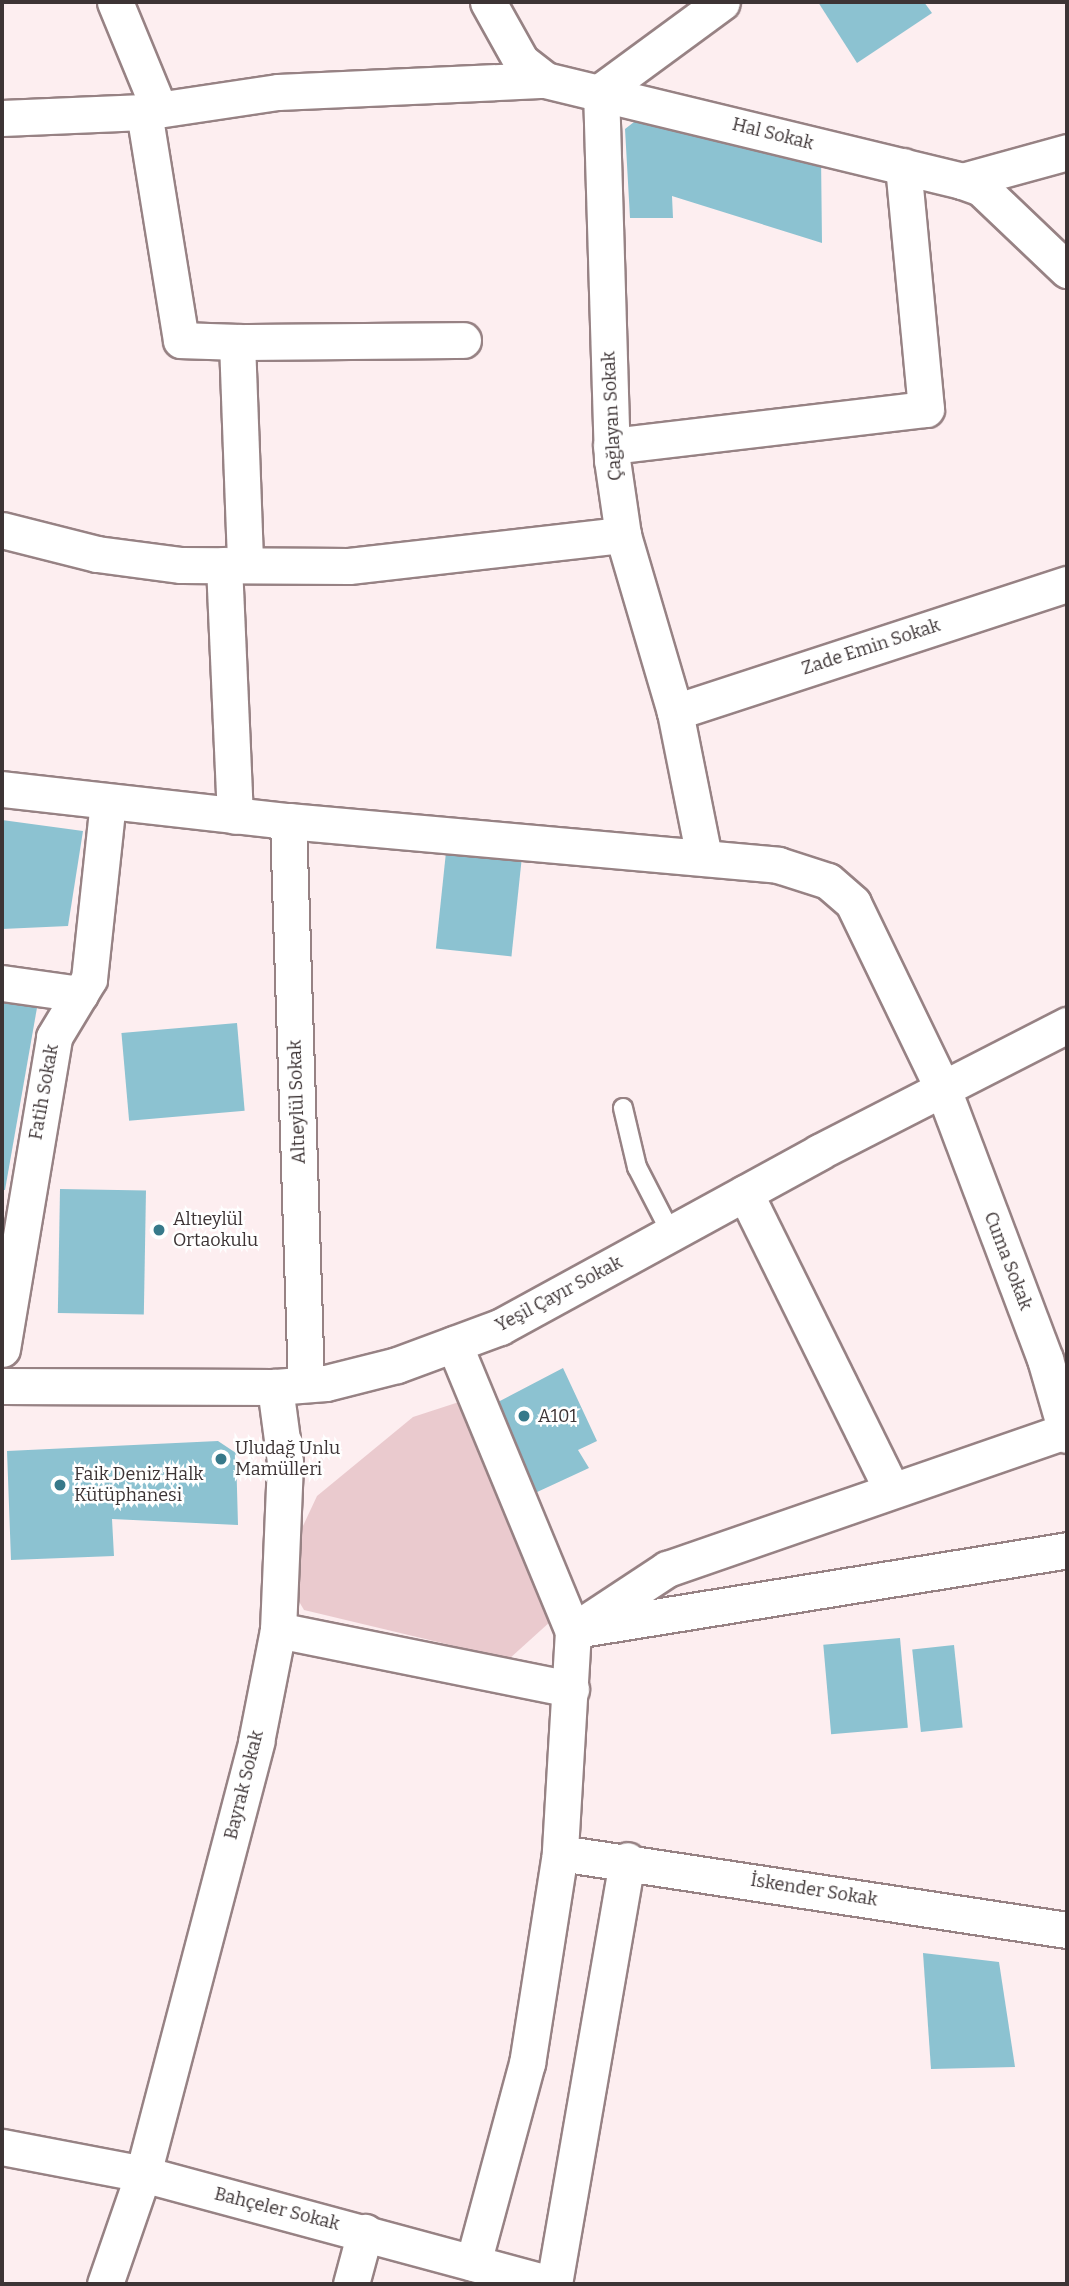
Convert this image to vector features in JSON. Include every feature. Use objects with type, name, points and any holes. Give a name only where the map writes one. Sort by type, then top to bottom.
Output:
[{"type":"street","points":[[115,2],[152,111],[181,340],[463,340]]},
{"type":"street","points":[[488,2],[521,61],[545,80]]},
{"type":"street","points":[[601,91],[722,2]]},
{"type":"street","name":"Hal Sokak","points":[[2,118],[152,111],[278,92],[545,80],[601,91],[962,181],[981,188],[1067,270]]},
{"type":"street","name":"Çağlayan Sokak","points":[[601,91],[611,446],[623,535],[675,712],[704,857]]},
{"type":"street","points":[[962,181],[1067,152]]},
{"type":"street","points":[[611,446],[926,409],[903,166]]},
{"type":"street","points":[[235,816],[237,342]]},
{"type":"street","points":[[2,530],[97,554],[181,565],[349,566],[623,535]]},
{"type":"street","name":"Zade Emin Sokak","points":[[675,712],[1067,584]]},
{"type":"street","name":"Cuma Sokak","points":[[2,789],[235,816],[778,865],[828,881],[853,903],[943,1089],[1056,1355],[1067,1433]]},
{"type":"street","name":"Fatih Sokak","points":[[2,1349],[12,1215],[54,1037],[89,979],[108,802]]},
{"type":"street","name":"Altıeylül Sokak","points":[[288,821],[291,1385]]},
{"type":"street","points":[[2,983],[79,995]]},
{"type":"street","name":"Yeşil Çayır Sokak","points":[[2,1386],[291,1385],[326,1383],[397,1365],[500,1327],[745,1193],[1067,1025]]},
{"type":"street","points":[[745,1193],[891,1489]]},
{"type":"street","points":[[454,1344],[573,1630],[561,1853],[527,2063],[473,2263]]},
{"type":"street","name":"Bayrak Sokak","points":[[105,2284],[143,2174],[256,1742],[278,1630],[291,1385]]},
{"type":"street","points":[[573,1630],[667,1569],[891,1489],[1067,1433]]},
{"type":"street","points":[[573,1630],[1067,1550]]},
{"type":"street","points":[[278,1630],[571,1689]]},
{"type":"street","name":"İskender Sokak","points":[[561,1853],[627,1860],[1067,1930]]},
{"type":"street","points":[[552,2284],[627,1860]]},
{"type":"street","name":"Bahçeler Sokak","points":[[2,2147],[143,2174],[552,2284]]},
{"type":"street","points":[[351,2284],[365,2232]]},
{"type":"lane","points":[[623,1108],[637,1167],[671,1233]]},
{"type":"shaded area","points":[[459,1402],[551,1621],[509,1659],[304,1610],[294,1593],[295,1543],[317,1496],[413,1417]]},
{"type":"building","points":[[818,2],[924,2],[932,13],[857,63]]},
{"type":"building","points":[[643,115],[821,155],[822,243],[672,196],[673,218],[630,218],[625,129]]},
{"type":"building","points":[[2,820],[83,831],[68,926],[2,929]]},
{"type":"building","points":[[446,852],[522,860],[511,956],[436,948]]},
{"type":"building","points":[[2,996],[38,1002],[5,1190],[2,1190]]},
{"type":"building","points":[[237,1023],[245,1111],[129,1121],[121,1033]]},
{"type":"building","points":[[60,1189],[146,1191],[144,1314],[58,1313]]},
{"type":"building","points":[[563,1368],[597,1441],[578,1450],[589,1468],[535,1493],[498,1402]]},
{"type":"building","points":[[218,1441],[236,1453],[238,1525],[112,1519],[114,1556],[11,1560],[7,1451]]},
{"type":"building","points":[[900,1638],[908,1728],[831,1734],[823,1645]]},
{"type":"building","points":[[954,1645],[963,1728],[921,1732],[912,1649]]},
{"type":"building","points":[[923,1953],[999,1962],[1015,2067],[931,2069]]},
{"type":"place","name":"Altıeylül Ortaokulu","points":[[159,1230]]},
{"type":"place","name":"A101","points":[[524,1416]]},
{"type":"place","name":"Uludağ Unlu Mamülleri","points":[[221,1459]]},
{"type":"place","name":"Faik Deniz Halk Kütüphanesi","points":[[60,1485]]}]
